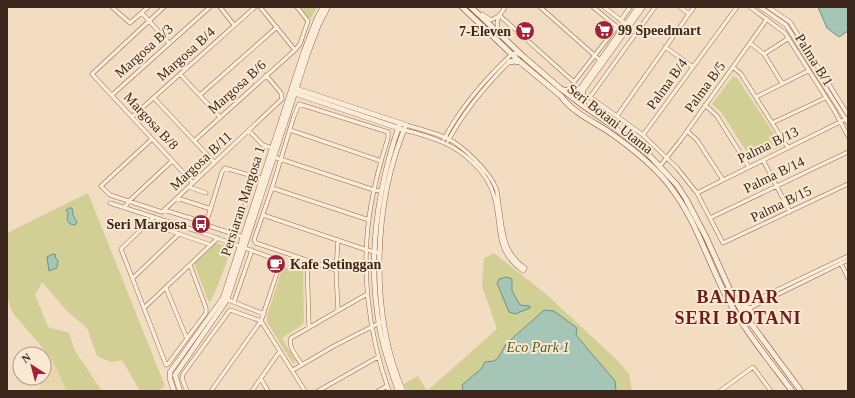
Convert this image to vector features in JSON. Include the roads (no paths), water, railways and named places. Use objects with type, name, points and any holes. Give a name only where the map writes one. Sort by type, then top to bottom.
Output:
[{"type":"main road","name":"Seri Botani Utama","points":[[462,7],[520,62],[561,96],[564,101],[612,134],[643,158],[672,188],[701,239],[727,298],[739,319],[792,391]]},
{"type":"main road","name":"Seri Botani Utama","points":[[471,7],[524,57],[574,100],[633,141],[660,166],[677,185],[706,237],[741,310],[801,391]]},
{"type":"main road","points":[[507,50],[508,60],[520,62]]},
{"type":"main road","points":[[560,88],[572,92],[582,89],[582,100],[585,107]]},
{"type":"main road","points":[[561,96],[574,100],[576,106],[581,111],[581,114]]},
{"type":"main road","points":[[727,298],[736,308],[741,310],[739,319]]},
{"type":"main road","points":[[734,298],[748,307],[750,321]]},
{"type":"street","points":[[112,7],[129,22],[148,7]]},
{"type":"street","points":[[149,21],[164,7]]},
{"type":"street","name":"Margosa B/3","points":[[112,95],[210,7]]},
{"type":"street","points":[[220,7],[234,24]]},
{"type":"street","name":"Margosa B/4","points":[[132,117],[234,24],[255,7]]},
{"type":"street","points":[[260,7],[295,50],[300,44],[308,21]]},
{"type":"street","points":[[297,7],[308,21],[317,24]]},
{"type":"street","name":"Persiaran Margosa 1","points":[[242,247],[243,237],[274,157],[323,7]]},
{"type":"street","name":"Persiaran Margosa 1","points":[[180,391],[175,375],[225,299],[265,180],[272,148],[299,84],[317,24],[328,7]]},
{"type":"street","points":[[502,36],[497,27],[497,19],[505,7]]},
{"type":"street","points":[[540,7],[602,61]]},
{"type":"street","points":[[500,15],[574,82],[616,28],[616,26],[593,7]]},
{"type":"street","points":[[604,7],[628,26]]},
{"type":"street","points":[[620,20],[630,7]]},
{"type":"street","points":[[628,26],[638,7]]},
{"type":"street","points":[[574,100],[643,7]]},
{"type":"street","points":[[655,7],[590,97],[643,135],[667,158],[697,193],[710,218]]},
{"type":"street","points":[[680,7],[689,14]]},
{"type":"street","points":[[616,116],[694,7]]},
{"type":"street","name":"Palma B/4","points":[[643,135],[737,7]]},
{"type":"street","name":"Palma B/1","points":[[750,7],[785,33],[789,38],[848,136]]},
{"type":"street","points":[[760,7],[786,25],[847,117]]},
{"type":"street","points":[[768,7],[790,22],[847,117],[848,123]]},
{"type":"street","points":[[477,12],[491,20],[500,15]]},
{"type":"street","points":[[142,13],[169,43]]},
{"type":"street","name":"Palma B/5","points":[[660,166],[687,131],[767,19]]},
{"type":"street","name":"Margosa B/8","points":[[149,21],[92,74],[193,183]]},
{"type":"street","points":[[200,95],[276,27]]},
{"type":"street","points":[[764,54],[789,38]]},
{"type":"street","points":[[750,43],[764,54],[782,84]]},
{"type":"street","points":[[514,47],[514,55]]},
{"type":"street","points":[[665,47],[693,67]]},
{"type":"street","name":"Margosa B/6","points":[[194,141],[295,50]]},
{"type":"street","points":[[514,55],[524,57]]},
{"type":"street","points":[[445,143],[453,127],[477,93],[514,55]]},
{"type":"street","points":[[733,67],[741,74],[756,96],[788,148]]},
{"type":"street","points":[[756,96],[808,71]]},
{"type":"street","points":[[180,74],[220,117]]},
{"type":"street","name":"Margosa B/11","points":[[152,139],[101,186],[110,195],[162,212],[282,99],[281,93],[266,75]]},
{"type":"street","points":[[296,92],[400,126],[447,138],[467,152],[479,164],[494,189],[505,243],[514,258],[526,268],[524,271],[512,261],[504,249],[494,189]]},
{"type":"street","points":[[154,98],[214,162]]},
{"type":"street","points":[[772,123],[825,98]]},
{"type":"street","points":[[336,270],[254,242],[280,159],[300,104],[388,132],[388,138],[374,190],[369,220],[367,294],[371,326],[378,357],[389,391]]},
{"type":"street","points":[[705,105],[717,116],[749,166]]},
{"type":"street","name":"Palma B/13","points":[[697,193],[840,122],[847,117]]},
{"type":"street","points":[[398,391],[383,343],[377,253],[381,191],[400,126]]},
{"type":"street","points":[[405,127],[445,143],[464,156],[490,182]]},
{"type":"street","points":[[377,253],[386,192],[405,127]]},
{"type":"street","points":[[290,130],[381,161]]},
{"type":"street","points":[[249,131],[263,145],[272,148]]},
{"type":"street","points":[[687,131],[697,140],[723,180]]},
{"type":"street","name":"Palma B/14","points":[[710,218],[848,152]]},
{"type":"street","points":[[274,157],[381,191]]},
{"type":"street","points":[[763,160],[790,212]]},
{"type":"street","points":[[124,207],[172,161]]},
{"type":"street","points":[[203,233],[222,172],[225,168],[265,180]]},
{"type":"street","points":[[236,235],[255,176]]},
{"type":"street","name":"Palma B/15","points":[[710,218],[724,243],[848,184]]},
{"type":"street","points":[[189,187],[206,192]]},
{"type":"street","points":[[272,188],[369,220]]},
{"type":"street","points":[[177,198],[211,209]]},
{"type":"street","points":[[110,203],[218,238],[282,261],[261,321],[211,391]]},
{"type":"street","points":[[164,210],[197,220]]},
{"type":"street","points":[[263,215],[377,253]]},
{"type":"street","points":[[154,217],[121,248],[166,365],[207,311],[190,265]]},
{"type":"street","points":[[148,223],[211,245]]},
{"type":"street","points":[[206,225],[243,237]]},
{"type":"street","points":[[133,278],[179,234]]},
{"type":"street","points":[[144,308],[218,238]]},
{"type":"street","points":[[338,241],[336,270],[338,310]]},
{"type":"street","points":[[234,302],[252,250]]},
{"type":"street","points":[[741,310],[843,261],[848,256]]},
{"type":"street","points":[[307,261],[309,327]]},
{"type":"street","points":[[843,261],[848,266]]},
{"type":"street","points":[[843,261],[848,278]]},
{"type":"street","points":[[166,288],[187,339]]},
{"type":"street","points":[[302,365],[290,344],[291,338],[367,294]]},
{"type":"street","points":[[225,299],[264,314]]},
{"type":"street","name":"Persiaran Margosa 1","points":[[174,391],[170,379],[170,372],[225,299]]},
{"type":"street","points":[[188,391],[182,376],[228,311],[232,310],[257,318],[261,321],[305,391]]},
{"type":"street","points":[[293,370],[371,326],[382,322]]},
{"type":"street","points":[[382,322],[393,364],[403,391]]},
{"type":"street","points":[[252,391],[280,350]]},
{"type":"street","points":[[318,391],[378,357]]},
{"type":"street","points":[[720,391],[753,367],[771,391]]},
{"type":"street","points":[[260,378],[268,391]]},
{"type":"street","points":[[378,391],[387,386]]},
{"type":"place","name":"99 Speedmart","points":[[604,30]]},
{"type":"place","name":"7-Eleven","points":[[525,31]]},
{"type":"place","name":"Seri Margosa","points":[[201,224]]},
{"type":"place","name":"Kafe Setinggan","points":[[276,264]]},
{"type":"district","name":"BANDAR SERI BOTANI","points":[[738,307]]},
{"type":"park label","name":"Eco Park 1","points":[[538,347]]}]
